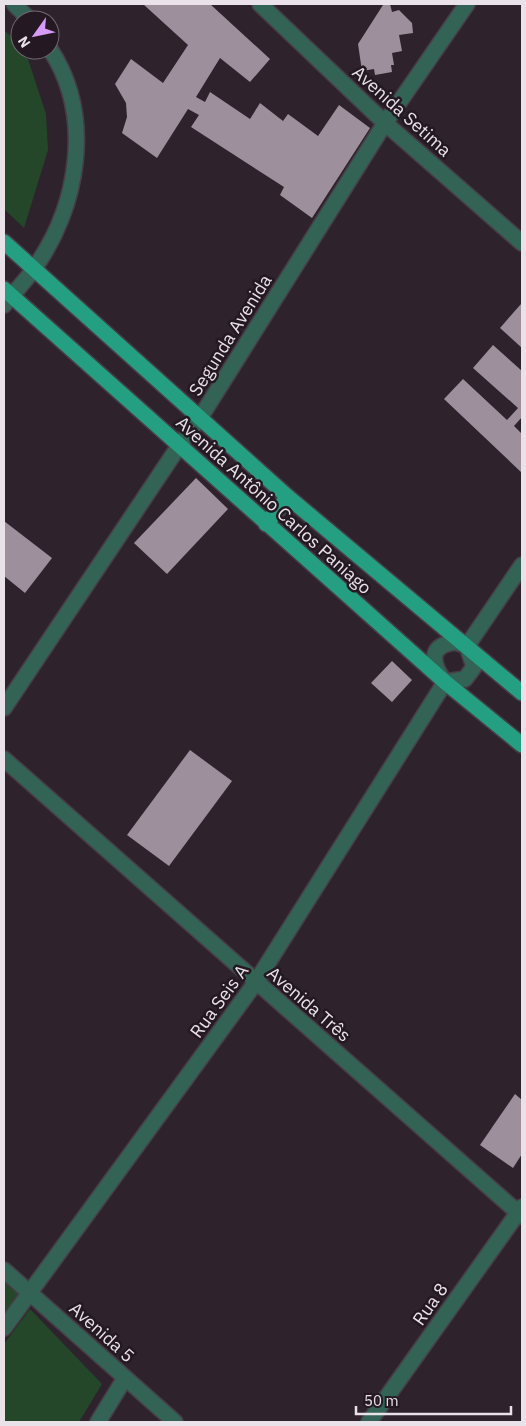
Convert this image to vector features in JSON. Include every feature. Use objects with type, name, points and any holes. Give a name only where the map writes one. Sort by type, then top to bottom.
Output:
[{"type":"main road","name":"Avenida Antônio Carlos Paniago","points":[[4,242],[288,497],[522,693]]},
{"type":"main road","name":"Avenida Antônio Carlos Paniago","points":[[6,297],[179,446],[445,682],[522,745]]},
{"type":"main road","points":[[266,524],[288,497]]},
{"type":"street","name":"Avenida Setima","points":[[260,4],[385,123],[522,244]]},
{"type":"street","name":"Segunda Avenida","points":[[4,708],[179,446],[200,418],[385,123],[467,4]]},
{"type":"street","points":[[6,297],[34,270],[63,215],[74,174],[78,130],[71,90],[56,60]]},
{"type":"street","points":[[467,646],[522,566]]},
{"type":"street","points":[[455,642],[467,646],[474,667],[471,674],[465,679],[445,682],[436,666],[434,658],[436,650],[444,644],[455,642]]},
{"type":"street","name":"Rua Seis A","points":[[4,1328],[256,982],[445,682]]},
{"type":"street","name":"Avenida Três","points":[[4,759],[256,982],[521,1212]]},
{"type":"street","name":"Rua 8","points":[[369,1422],[521,1212]]},
{"type":"street","name":"Avenida 5","points":[[4,1270],[175,1422]]},
{"type":"street","points":[[98,1422],[125,1378]]},
{"type":"green space","points":[[4,30],[10,36],[10,60],[28,60],[46,114],[48,150],[24,228],[4,209]]},
{"type":"green space","points":[[4,1280],[20,1292],[4,1315]]},
{"type":"green space","points":[[30,1309],[102,1384],[79,1422],[4,1422],[4,1344]]},
{"type":"building","points":[[143,4],[210,4],[270,59],[250,82],[220,58],[196,97],[205,102],[210,92],[250,119],[260,103],[283,121],[288,114],[318,136],[339,105],[370,128],[312,218],[280,195],[284,187],[191,127],[199,115],[188,109],[157,158],[122,133],[127,117],[126,103],[115,84],[131,59],[163,83],[188,45]]},
{"type":"building","points":[[390,4],[392,12],[399,10],[412,23],[413,33],[399,35],[402,51],[392,53],[394,65],[391,65],[392,72],[375,75],[374,69],[362,71],[358,44],[383,5]]},
{"type":"building","points":[[522,305],[522,348],[500,328]]},
{"type":"building","points":[[493,345],[522,371],[522,417],[514,426],[522,434],[522,473],[444,399],[463,379],[507,420],[518,408],[473,368]]},
{"type":"building","points":[[196,478],[228,509],[167,574],[134,543]]},
{"type":"building","points":[[4,521],[52,558],[25,593],[4,576]]},
{"type":"building","points":[[392,661],[412,680],[392,702],[371,683]]},
{"type":"building","points":[[190,750],[232,781],[169,866],[127,835]]},
{"type":"building","points":[[515,1094],[522,1100],[522,1154],[513,1168],[480,1145]]}]
